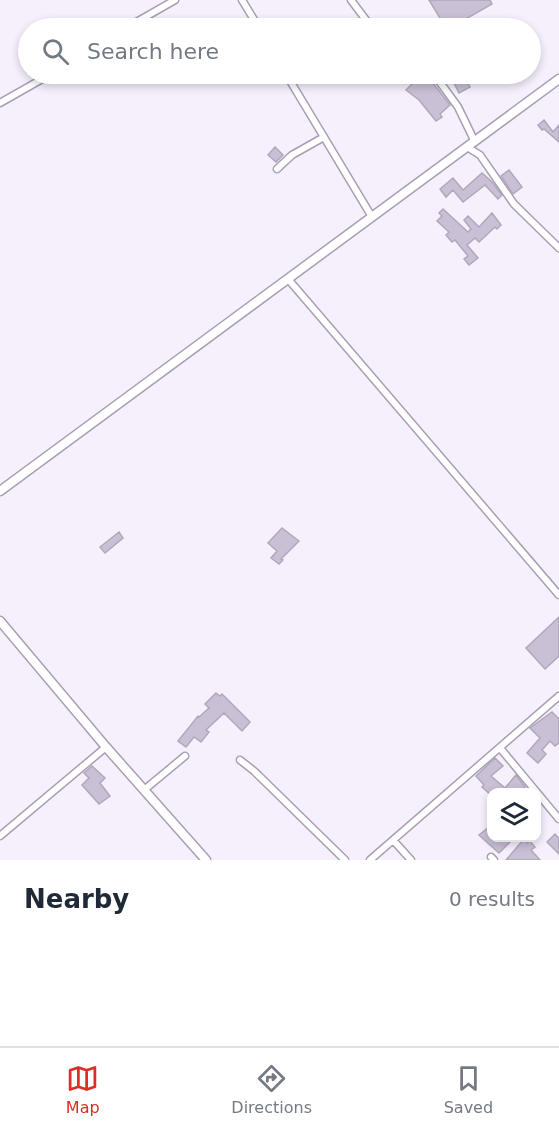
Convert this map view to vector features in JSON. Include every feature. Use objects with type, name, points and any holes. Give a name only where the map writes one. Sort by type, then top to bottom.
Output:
[{"type":"main road","points":[[0,491],[559,80]]},
{"type":"main road","points":[[0,621],[106,747],[206,860]]},
{"type":"street","points":[[144,18],[175,0]]},
{"type":"street","points":[[242,0],[253,18]]},
{"type":"street","points":[[351,0],[364,18]]},
{"type":"street","points":[[0,103],[33,84]]},
{"type":"street","points":[[292,84],[372,217]]},
{"type":"street","points":[[441,84],[458,107],[471,145],[519,210],[559,248]]},
{"type":"street","points":[[277,169],[292,155],[324,137]]},
{"type":"street","points":[[288,279],[559,595]]},
{"type":"street","points":[[370,860],[556,699],[559,706]]},
{"type":"street","points":[[0,836],[106,747]]},
{"type":"street","points":[[500,748],[559,819]]},
{"type":"street","points":[[144,790],[185,756]]},
{"type":"street","points":[[240,760],[345,860]]},
{"type":"street","points":[[393,840],[411,860]]},
{"type":"building","points":[[429,0],[490,0],[492,4],[468,18],[440,18]]},
{"type":"building","points":[[412,84],[434,84],[450,105],[440,114],[442,117],[436,121],[419,100],[406,90]]},
{"type":"building","points":[[454,84],[468,84],[470,87],[459,93]]},
{"type":"building","points":[[544,120],[553,132],[559,125],[559,142],[538,125]]},
{"type":"building","points":[[275,147],[283,155],[276,162],[268,155]]},
{"type":"building","points":[[509,170],[522,187],[513,194],[501,176]]},
{"type":"building","points":[[482,173],[502,195],[498,199],[485,185],[463,202],[453,190],[446,197],[440,189],[453,178],[463,190]]},
{"type":"building","points":[[443,209],[468,232],[471,229],[464,220],[468,216],[479,227],[492,213],[501,225],[497,229],[495,227],[479,242],[475,238],[467,245],[478,258],[469,265],[464,259],[468,256],[455,240],[452,242],[446,235],[449,232],[437,221],[442,216],[439,213]]},
{"type":"building","points":[[282,528],[299,541],[279,564],[271,558],[277,551],[268,543]]},
{"type":"building","points":[[119,532],[123,538],[105,553],[100,547]]},
{"type":"building","points":[[559,617],[559,656],[545,669],[526,648]]},
{"type":"building","points":[[216,693],[220,696],[222,694],[250,722],[242,731],[224,713],[206,730],[209,732],[201,742],[194,737],[186,747],[178,741],[198,716],[209,708],[205,704]]},
{"type":"building","points":[[552,712],[559,719],[559,743],[555,746],[550,741],[542,750],[546,754],[538,763],[527,753],[540,738],[530,728]]},
{"type":"building","points":[[495,758],[503,766],[491,776],[505,788],[487,788],[487,792],[476,776]]},
{"type":"building","points":[[92,766],[105,778],[100,783],[110,796],[99,804],[82,785],[89,778],[84,773]]},
{"type":"building","points":[[516,775],[524,788],[505,788]]},
{"type":"building","points":[[487,829],[487,842],[510,842],[499,853],[479,835]]},
{"type":"building","points":[[555,834],[559,839],[559,854],[547,842]]},
{"type":"building","points":[[521,842],[531,842],[535,847],[531,850],[540,860],[506,860]]}]
